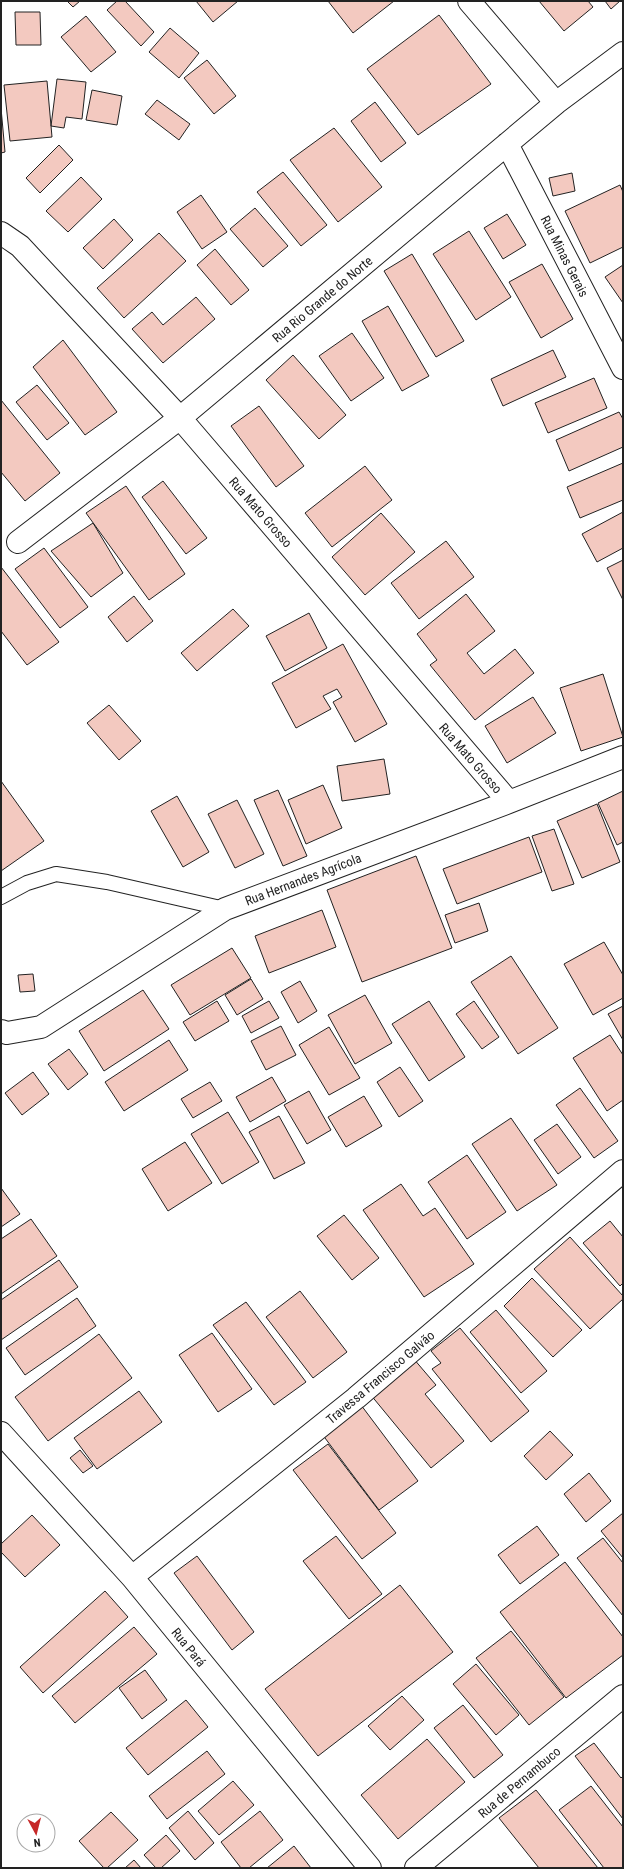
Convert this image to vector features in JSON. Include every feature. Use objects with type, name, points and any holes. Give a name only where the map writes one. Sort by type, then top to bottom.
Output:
[{"type":"street","points":[[469,1],[556,103]]},
{"type":"street","name":"Rua Rio Grande do Norte","points":[[18,542],[180,418],[556,103],[623,53]]},
{"type":"street","name":"Rua Minas Gerais","points":[[508,144],[623,368]]},
{"type":"street","name":"Rua Mato Grosso","points":[[1,233],[20,246],[180,418],[509,802]]},
{"type":"street","name":"Rua Hernandes Agrícola","points":[[1,1031],[7,1033],[41,1027],[225,909],[509,802],[623,757]]},
{"type":"street","name":"Travessa Francisco Galvão","points":[[132,1577],[356,1398],[623,1171]]},
{"type":"street","name":"Rua Pará","points":[[1,1433],[132,1577],[370,1868]]},
{"type":"street","name":"Rua de Pernambuco","points":[[416,1868],[623,1696]]},
{"type":"lane","points":[[1,897],[27,883],[56,874],[107,882],[225,909]]},
{"type":"building","points":[[67,1],[80,1],[73,7]]},
{"type":"building","points":[[117,1],[125,1],[154,32],[141,46],[107,10]]},
{"type":"building","points":[[196,1],[238,1],[213,22]]},
{"type":"building","points":[[328,1],[394,1],[353,33]]},
{"type":"building","points":[[539,1],[588,1],[593,7],[564,31]]},
{"type":"building","points":[[605,1],[620,1],[611,9]]},
{"type":"building","points":[[15,12],[40,12],[41,45],[16,45]]},
{"type":"building","points":[[439,15],[491,84],[418,135],[367,69]]},
{"type":"building","points":[[86,16],[116,52],[91,72],[61,37]]},
{"type":"building","points":[[170,28],[199,53],[179,78],[149,52]]},
{"type":"building","points":[[207,60],[236,96],[214,114],[184,78]]},
{"type":"building","points":[[57,79],[86,82],[82,119],[66,117],[64,128],[51,126]]},
{"type":"building","points":[[47,81],[52,137],[10,141],[4,85]]},
{"type":"building","points":[[92,90],[122,96],[117,125],[86,120]]},
{"type":"building","points":[[157,100],[190,124],[179,140],[145,114]]},
{"type":"building","points":[[375,102],[406,143],[381,162],[351,121]]},
{"type":"building","points":[[1,108],[5,152],[1,153]]},
{"type":"building","points":[[334,128],[382,187],[338,222],[290,160]]},
{"type":"building","points":[[59,145],[73,160],[40,193],[26,178]]},
{"type":"building","points":[[283,172],[327,225],[301,246],[257,192]]},
{"type":"building","points":[[572,173],[575,191],[553,196],[549,178]]},
{"type":"building","points":[[81,177],[102,199],[68,232],[46,211]]},
{"type":"building","points":[[620,185],[623,192],[623,247],[590,263],[565,211]]},
{"type":"building","points":[[201,195],[227,232],[202,249],[177,212]]},
{"type":"building","points":[[255,208],[288,246],[263,267],[230,229]]},
{"type":"building","points":[[507,214],[526,245],[503,259],[484,228]]},
{"type":"building","points":[[114,219],[133,240],[103,269],[83,248]]},
{"type":"building","points":[[469,231],[511,297],[476,320],[433,254]]},
{"type":"building","points":[[159,233],[186,261],[124,318],[97,288]]},
{"type":"building","points":[[215,249],[249,290],[231,305],[197,265]]},
{"type":"building","points":[[412,254],[464,341],[436,357],[384,271]]},
{"type":"building","points":[[542,264],[573,319],[541,338],[509,282]]},
{"type":"building","points":[[623,265],[623,303],[605,277]]},
{"type":"building","points":[[196,297],[215,319],[163,363],[132,329],[152,312],[163,325]]},
{"type":"building","points":[[388,306],[429,376],[402,391],[362,321]]},
{"type":"building","points":[[352,333],[384,378],[351,401],[319,356]]},
{"type":"building","points":[[63,340],[117,412],[85,435],[33,367]]},
{"type":"building","points":[[553,350],[566,377],[503,406],[491,379]]},
{"type":"building","points":[[293,355],[346,415],[319,439],[266,380]]},
{"type":"building","points":[[594,378],[607,408],[548,433],[535,403]]},
{"type":"building","points":[[37,385],[69,423],[47,440],[16,402]]},
{"type":"building","points":[[1,400],[60,473],[25,501],[1,472]]},
{"type":"building","points":[[259,406],[304,466],[276,487],[231,426]]},
{"type":"building","points":[[619,412],[623,419],[623,447],[569,471],[556,440]]},
{"type":"building","points":[[623,463],[623,500],[580,518],[567,487]]},
{"type":"building","points":[[365,466],[392,500],[332,547],[305,513]]},
{"type":"building","points":[[163,481],[207,538],[186,554],[142,497]]},
{"type":"building","points":[[126,486],[185,574],[149,600],[86,513]]},
{"type":"building","points":[[623,512],[623,548],[597,562],[582,534]]},
{"type":"building","points":[[381,513],[415,552],[365,595],[332,557]]},
{"type":"building","points":[[93,523],[123,573],[91,597],[51,551]]},
{"type":"building","points":[[446,541],[474,577],[419,619],[391,583]]},
{"type":"building","points":[[44,548],[88,607],[60,628],[15,569]]},
{"type":"building","points":[[623,560],[623,600],[607,568]]},
{"type":"building","points":[[1,567],[59,642],[27,665],[1,631]]},
{"type":"building","points":[[466,594],[495,631],[467,653],[484,674],[515,649],[534,673],[475,720],[430,665],[437,660],[417,634]]},
{"type":"building","points":[[134,596],[153,621],[127,642],[108,617]]},
{"type":"building","points":[[233,609],[249,626],[197,671],[181,653]]},
{"type":"building","points":[[309,613],[327,648],[285,671],[266,636]]},
{"type":"building","points":[[343,644],[387,724],[355,742],[333,702],[342,697],[337,689],[323,696],[331,709],[296,728],[272,683]]},
{"type":"building","points":[[603,674],[623,737],[581,751],[560,688]]},
{"type":"building","points":[[533,697],[556,733],[507,763],[485,726]]},
{"type":"building","points":[[109,705],[141,741],[119,760],[87,723]]},
{"type":"building","points":[[384,759],[390,794],[342,801],[337,766]]},
{"type":"building","points":[[1,781],[44,841],[1,871]]},
{"type":"building","points":[[323,785],[342,828],[306,844],[288,800]]},
{"type":"building","points":[[278,790],[307,856],[283,866],[254,800]]},
{"type":"building","points":[[623,791],[623,842],[617,845],[598,803]]},
{"type":"building","points":[[177,796],[209,852],[183,867],[151,811]]},
{"type":"building","points":[[237,800],[264,854],[235,868],[208,814]]},
{"type":"building","points":[[597,804],[620,862],[582,878],[557,821]]},
{"type":"building","points":[[554,829],[574,884],[552,891],[532,836]]},
{"type":"building","points":[[529,837],[542,872],[457,904],[443,869]]},
{"type":"building","points":[[416,856],[452,948],[362,982],[327,890]]},
{"type":"building","points":[[479,903],[488,931],[455,943],[445,915]]},
{"type":"building","points":[[322,910],[336,947],[269,973],[255,936]]},
{"type":"building","points":[[604,942],[623,975],[623,998],[593,1015],[564,964]]},
{"type":"building","points":[[232,948],[251,978],[190,1015],[171,985]]},
{"type":"building","points":[[511,956],[558,1028],[518,1054],[471,982]]},
{"type":"building","points":[[33,974],[35,991],[20,992],[18,975]]},
{"type":"building","points":[[251,979],[263,999],[237,1015],[225,995]]},
{"type":"building","points":[[300,981],[317,1011],[298,1023],[281,992]]},
{"type":"building","points":[[143,990],[169,1029],[104,1071],[79,1031]]},
{"type":"building","points":[[365,995],[392,1043],[355,1064],[328,1015]]},
{"type":"building","points":[[217,1001],[229,1021],[195,1041],[183,1022]]},
{"type":"building","points":[[269,1001],[279,1018],[251,1033],[242,1016]]},
{"type":"building","points":[[429,1001],[465,1057],[429,1081],[392,1024]]},
{"type":"building","points":[[474,1001],[499,1037],[482,1049],[456,1014]]},
{"type":"building","points":[[623,1006],[623,1040],[608,1014]]},
{"type":"building","points":[[281,1026],[296,1055],[266,1070],[251,1041]]},
{"type":"building","points":[[329,1027],[360,1078],[329,1095],[299,1045]]},
{"type":"building","points":[[610,1035],[623,1055],[623,1100],[607,1111],[573,1058]]},
{"type":"building","points":[[169,1040],[188,1070],[124,1111],[105,1082]]},
{"type":"building","points":[[69,1049],[88,1074],[68,1090],[48,1064]]},
{"type":"building","points":[[400,1067],[423,1101],[399,1117],[377,1082]]},
{"type":"building","points":[[33,1072],[49,1094],[22,1115],[5,1093]]},
{"type":"building","points":[[272,1077],[286,1101],[250,1122],[236,1097]]},
{"type":"building","points":[[210,1082],[222,1101],[193,1118],[181,1099]]},
{"type":"building","points":[[580,1088],[618,1141],[594,1158],[556,1105]]},
{"type":"building","points":[[309,1091],[331,1130],[307,1144],[284,1105]]},
{"type":"building","points":[[364,1096],[382,1126],[346,1147],[328,1117]]},
{"type":"building","points":[[228,1112],[259,1162],[222,1184],[191,1134]]},
{"type":"building","points":[[279,1116],[305,1163],[274,1179],[249,1132]]},
{"type":"building","points":[[511,1118],[557,1185],[517,1211],[472,1144]]},
{"type":"building","points":[[557,1124],[581,1157],[558,1174],[534,1140]]},
{"type":"building","points":[[185,1142],[212,1183],[168,1211],[142,1169]]},
{"type":"building","points":[[467,1155],[506,1212],[467,1239],[428,1182]]},
{"type":"building","points":[[401,1184],[423,1216],[435,1208],[474,1264],[424,1297],[363,1210]]},
{"type":"building","points":[[1,1188],[20,1214],[1,1227]]},
{"type":"building","points":[[344,1215],[379,1258],[352,1280],[317,1236]]},
{"type":"building","points":[[31,1219],[57,1256],[1,1294],[1,1239]]},
{"type":"building","points":[[610,1221],[623,1237],[623,1283],[620,1286],[583,1243]]},
{"type":"building","points":[[570,1237],[623,1296],[623,1299],[590,1329],[534,1269]]},
{"type":"building","points":[[59,1260],[78,1287],[1,1340],[1,1300]]},
{"type":"building","points":[[532,1278],[582,1330],[553,1357],[504,1306]]},
{"type":"building","points":[[300,1291],[347,1352],[313,1378],[266,1317]]},
{"type":"building","points":[[77,1298],[96,1326],[25,1375],[6,1348]]},
{"type":"building","points":[[246,1302],[306,1382],[274,1405],[213,1325]]},
{"type":"building","points":[[496,1310],[547,1371],[521,1393],[470,1332]]},
{"type":"building","points":[[460,1328],[529,1411],[491,1442],[432,1369],[441,1363],[431,1351]]},
{"type":"building","points":[[212,1333],[252,1389],[218,1412],[179,1355]]},
{"type":"building","points":[[99,1334],[132,1378],[48,1441],[15,1397]]},
{"type":"building","points":[[413,1358],[436,1385],[425,1394],[464,1441],[431,1468],[370,1394]]},
{"type":"building","points":[[139,1391],[162,1422],[97,1469],[74,1438]]},
{"type":"building","points":[[361,1405],[418,1481],[379,1510],[322,1434]]},
{"type":"building","points":[[550,1431],[573,1455],[546,1480],[524,1456]]},
{"type":"building","points":[[328,1444],[396,1533],[362,1559],[293,1470]]},
{"type":"building","points":[[80,1450],[93,1466],[83,1473],[70,1458]]},
{"type":"building","points":[[589,1473],[611,1501],[586,1522],[564,1494]]},
{"type":"building","points":[[623,1513],[623,1558],[601,1531]]},
{"type":"building","points":[[32,1515],[60,1545],[25,1577],[1,1552],[1,1544]]},
{"type":"building","points":[[537,1526],[559,1555],[520,1584],[498,1555]]},
{"type":"building","points":[[336,1536],[382,1594],[349,1619],[303,1561]]},
{"type":"building","points":[[603,1538],[623,1563],[623,1616],[577,1558]]},
{"type":"building","points":[[197,1556],[254,1632],[232,1650],[174,1573]]},
{"type":"building","points":[[565,1562],[623,1637],[623,1655],[566,1698],[500,1612]]},
{"type":"building","points":[[400,1585],[453,1652],[318,1756],[265,1689]]},
{"type":"building","points":[[105,1591],[128,1617],[43,1693],[20,1667]]},
{"type":"building","points":[[134,1627],[157,1654],[75,1723],[52,1696]]},
{"type":"building","points":[[511,1631],[564,1697],[529,1725],[476,1658]]},
{"type":"building","points":[[476,1664],[519,1715],[496,1735],[453,1684]]},
{"type":"building","points":[[145,1670],[167,1700],[142,1719],[119,1688]]},
{"type":"building","points":[[402,1696],[424,1720],[390,1750],[368,1726]]},
{"type":"building","points":[[186,1700],[208,1727],[148,1775],[126,1748]]},
{"type":"building","points":[[463,1705],[503,1755],[474,1778],[434,1728]]},
{"type":"building","points":[[427,1739],[465,1782],[398,1839],[361,1795]]},
{"type":"building","points":[[594,1743],[621,1778],[623,1776],[623,1819],[575,1756]]},
{"type":"building","points":[[207,1751],[225,1774],[167,1819],[149,1796]]},
{"type":"building","points":[[233,1781],[254,1805],[219,1835],[198,1811]]},
{"type":"building","points":[[591,1786],[623,1827],[623,1868],[604,1868],[559,1810]]},
{"type":"building","points":[[536,1790],[598,1868],[539,1868],[499,1818]]},
{"type":"building","points":[[188,1811],[214,1843],[195,1860],[169,1828]]},
{"type":"building","points":[[260,1811],[283,1840],[249,1868],[241,1868],[221,1842]]},
{"type":"building","points":[[111,1812],[138,1840],[107,1868],[104,1868],[79,1841]]},
{"type":"building","points":[[166,1835],[180,1851],[161,1868],[156,1868],[144,1855]]},
{"type":"building","points":[[294,1846],[311,1868],[267,1868]]},
{"type":"building","points":[[134,1860],[141,1868],[125,1868]]}]
